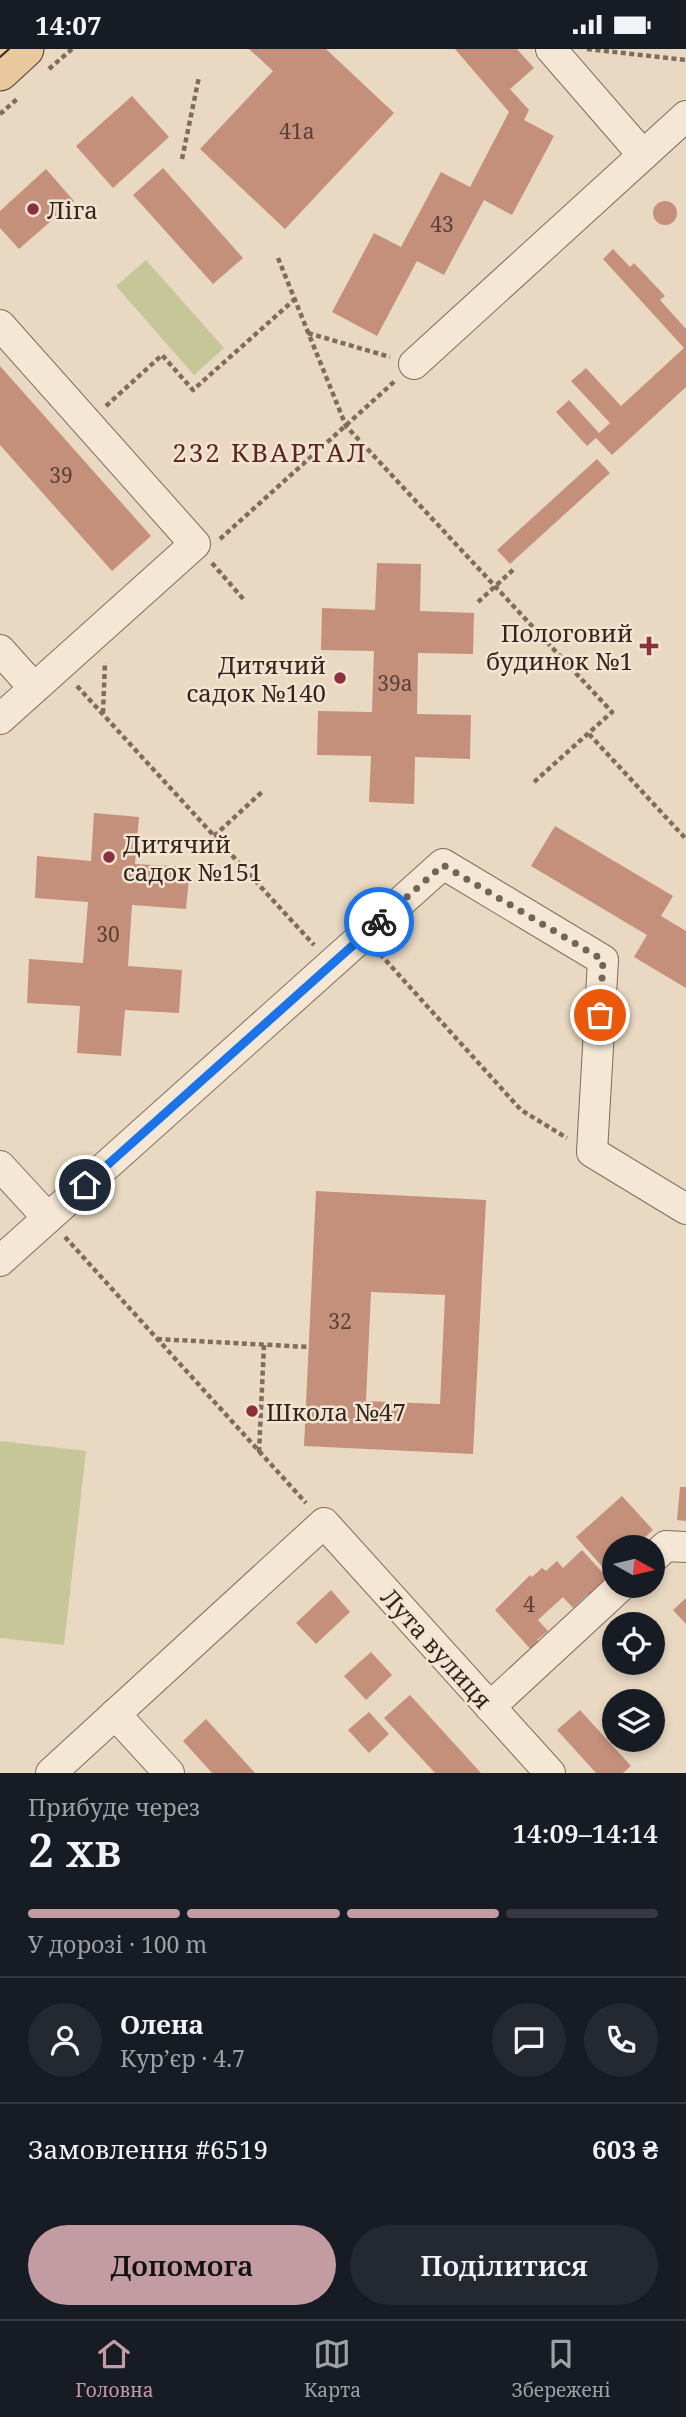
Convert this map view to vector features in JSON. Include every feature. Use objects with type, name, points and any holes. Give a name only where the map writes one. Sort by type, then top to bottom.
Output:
[{"type":"street","points":[[551,49],[643,155]]},
{"type":"street","points":[[414,364],[686,116]]},
{"type":"street","points":[[0,325],[195,544],[0,719]]},
{"type":"street","points":[[0,650],[34,688]]},
{"type":"street","points":[[0,1261],[443,865],[603,960],[592,1153],[686,1209]]},
{"type":"street","points":[[0,1166],[48,1218]]},
{"type":"street","points":[[51,1773],[324,1523]]},
{"type":"street","name":"Лута вулиця","points":[[324,1523],[550,1773]]},
{"type":"street","points":[[665,1547],[686,1547]]},
{"type":"street","points":[[490,1707],[608,1598]]},
{"type":"street","points":[[116,1714],[169,1773]]},
{"type":"path","points":[[587,49],[686,60]]},
{"type":"path","points":[[182,159],[199,77]]},
{"type":"path","points":[[278,258],[346,426],[612,712],[533,783]]},
{"type":"path","points":[[87,423],[162,355],[193,390],[295,299]]},
{"type":"path","points":[[308,333],[414,364]]},
{"type":"path","points":[[346,426],[414,364]]},
{"type":"path","points":[[203,554],[245,601]]},
{"type":"path","points":[[478,602],[514,569]]},
{"type":"path","points":[[103,714],[108,623]]},
{"type":"path","points":[[59,666],[331,964]]},
{"type":"path","points":[[589,734],[686,839]]},
{"type":"path","points":[[214,836],[263,791]]},
{"type":"path","points":[[363,936],[521,1110],[592,1153]]},
{"type":"path","points":[[48,1218],[324,1523]]},
{"type":"path","points":[[157,1339],[309,1347]]},
{"type":"path","points":[[259,1452],[264,1345]]},
{"type":"green space","points":[[146,260],[224,348],[194,375],[116,286]]},
{"type":"green space","points":[[0,1441],[86,1451],[64,1645],[0,1638]]},
{"type":"building","points":[[249,49],[326,49],[394,113],[285,229],[200,149],[273,71]]},
{"type":"building","points":[[455,49],[517,49],[534,68],[510,89],[529,110],[524,120],[554,136],[512,215],[484,200],[444,275],[417,261],[377,336],[332,312],[374,233],[401,247],[441,172],[470,187],[509,112]]},
{"type":"building","points":[[132,96],[169,137],[113,188],[76,146]]},
{"type":"building","points":[[163,168],[243,258],[213,284],[133,195]]},
{"type":"building","points":[[46,169],[74,201],[19,249],[0,228],[0,211]]},
{"type":"building","points":[[665,201],[673,205],[677,213],[673,221],[665,225],[657,221],[653,213],[657,205]]},
{"type":"building","points":[[613,249],[630,267],[634,263],[665,296],[660,300],[686,329],[686,387],[612,455],[596,438],[587,446],[556,412],[569,400],[599,433],[610,423],[571,381],[586,368],[621,406],[684,348],[603,259]]},
{"type":"building","points":[[0,366],[151,536],[112,571],[0,445]]},
{"type":"building","points":[[597,459],[610,473],[510,564],[497,550]]},
{"type":"building","points":[[377,563],[421,564],[420,611],[474,613],[473,654],[418,653],[417,714],[471,715],[470,759],[415,757],[414,804],[369,802],[371,756],[317,755],[318,711],[372,712],[374,651],[321,650],[322,608],[375,610]]},
{"type":"building","points":[[94,813],[139,817],[135,864],[190,867],[186,909],[132,905],[128,966],[182,970],[179,1013],[125,1010],[121,1056],[77,1053],[80,1006],[27,1003],[29,959],[83,963],[88,902],[35,898],[37,856],[91,861]]},
{"type":"building","points":[[555,826],[673,896],[661,916],[686,931],[686,988],[634,957],[647,935],[531,866]]},
{"type":"building","points":[[316,1191],[486,1200],[473,1454],[304,1446]],"holes":[[[371,1292],[445,1295],[440,1404],[366,1401]]]},
{"type":"building","points":[[680,1487],[686,1487],[686,1521],[677,1520]]},
{"type":"building","points":[[622,1496],[653,1530],[647,1535],[602,1535],[602,1566],[576,1537]]},
{"type":"building","points":[[582,1550],[602,1572],[602,1592],[593,1600],[588,1594],[573,1608],[563,1597],[538,1620],[548,1631],[537,1640],[542,1646],[534,1653],[495,1610],[530,1575],[532,1577],[542,1568],[546,1571],[557,1561],[563,1568]]},
{"type":"building","points":[[331,1590],[350,1612],[316,1644],[296,1623]]},
{"type":"building","points":[[686,1598],[686,1624],[673,1610]]},
{"type":"building","points":[[371,1652],[392,1675],[366,1700],[344,1676]]},
{"type":"building","points":[[410,1695],[481,1773],[435,1773],[384,1718]]},
{"type":"building","points":[[580,1710],[602,1734],[602,1752],[618,1752],[631,1766],[623,1773],[596,1773],[557,1730]]},
{"type":"building","points":[[369,1712],[389,1734],[369,1753],[348,1730]]},
{"type":"building","points":[[206,1719],[255,1773],[212,1773],[183,1741]]},
{"type":"tram line","points":[[0,57],[9,49]]},
{"type":"way so far","points":[[379,922],[443,865],[603,960],[600,1015]]},
{"type":"place","name":"Ліга","points":[[33,209]]},
{"type":"place","name":"Пологовий будинок №1","points":[[649,646]]},
{"type":"place","name":"Дитячий садок №140","points":[[340,678]]},
{"type":"place","name":"Дитячий садок №151","points":[[109,857]]},
{"type":"place","name":"Школа №47","points":[[252,1411]]},
{"type":"district","name":"232 КВАРТАЛ","points":[[270,452]]},
{"type":"route","points":[[85,1185],[379,922]]}]
